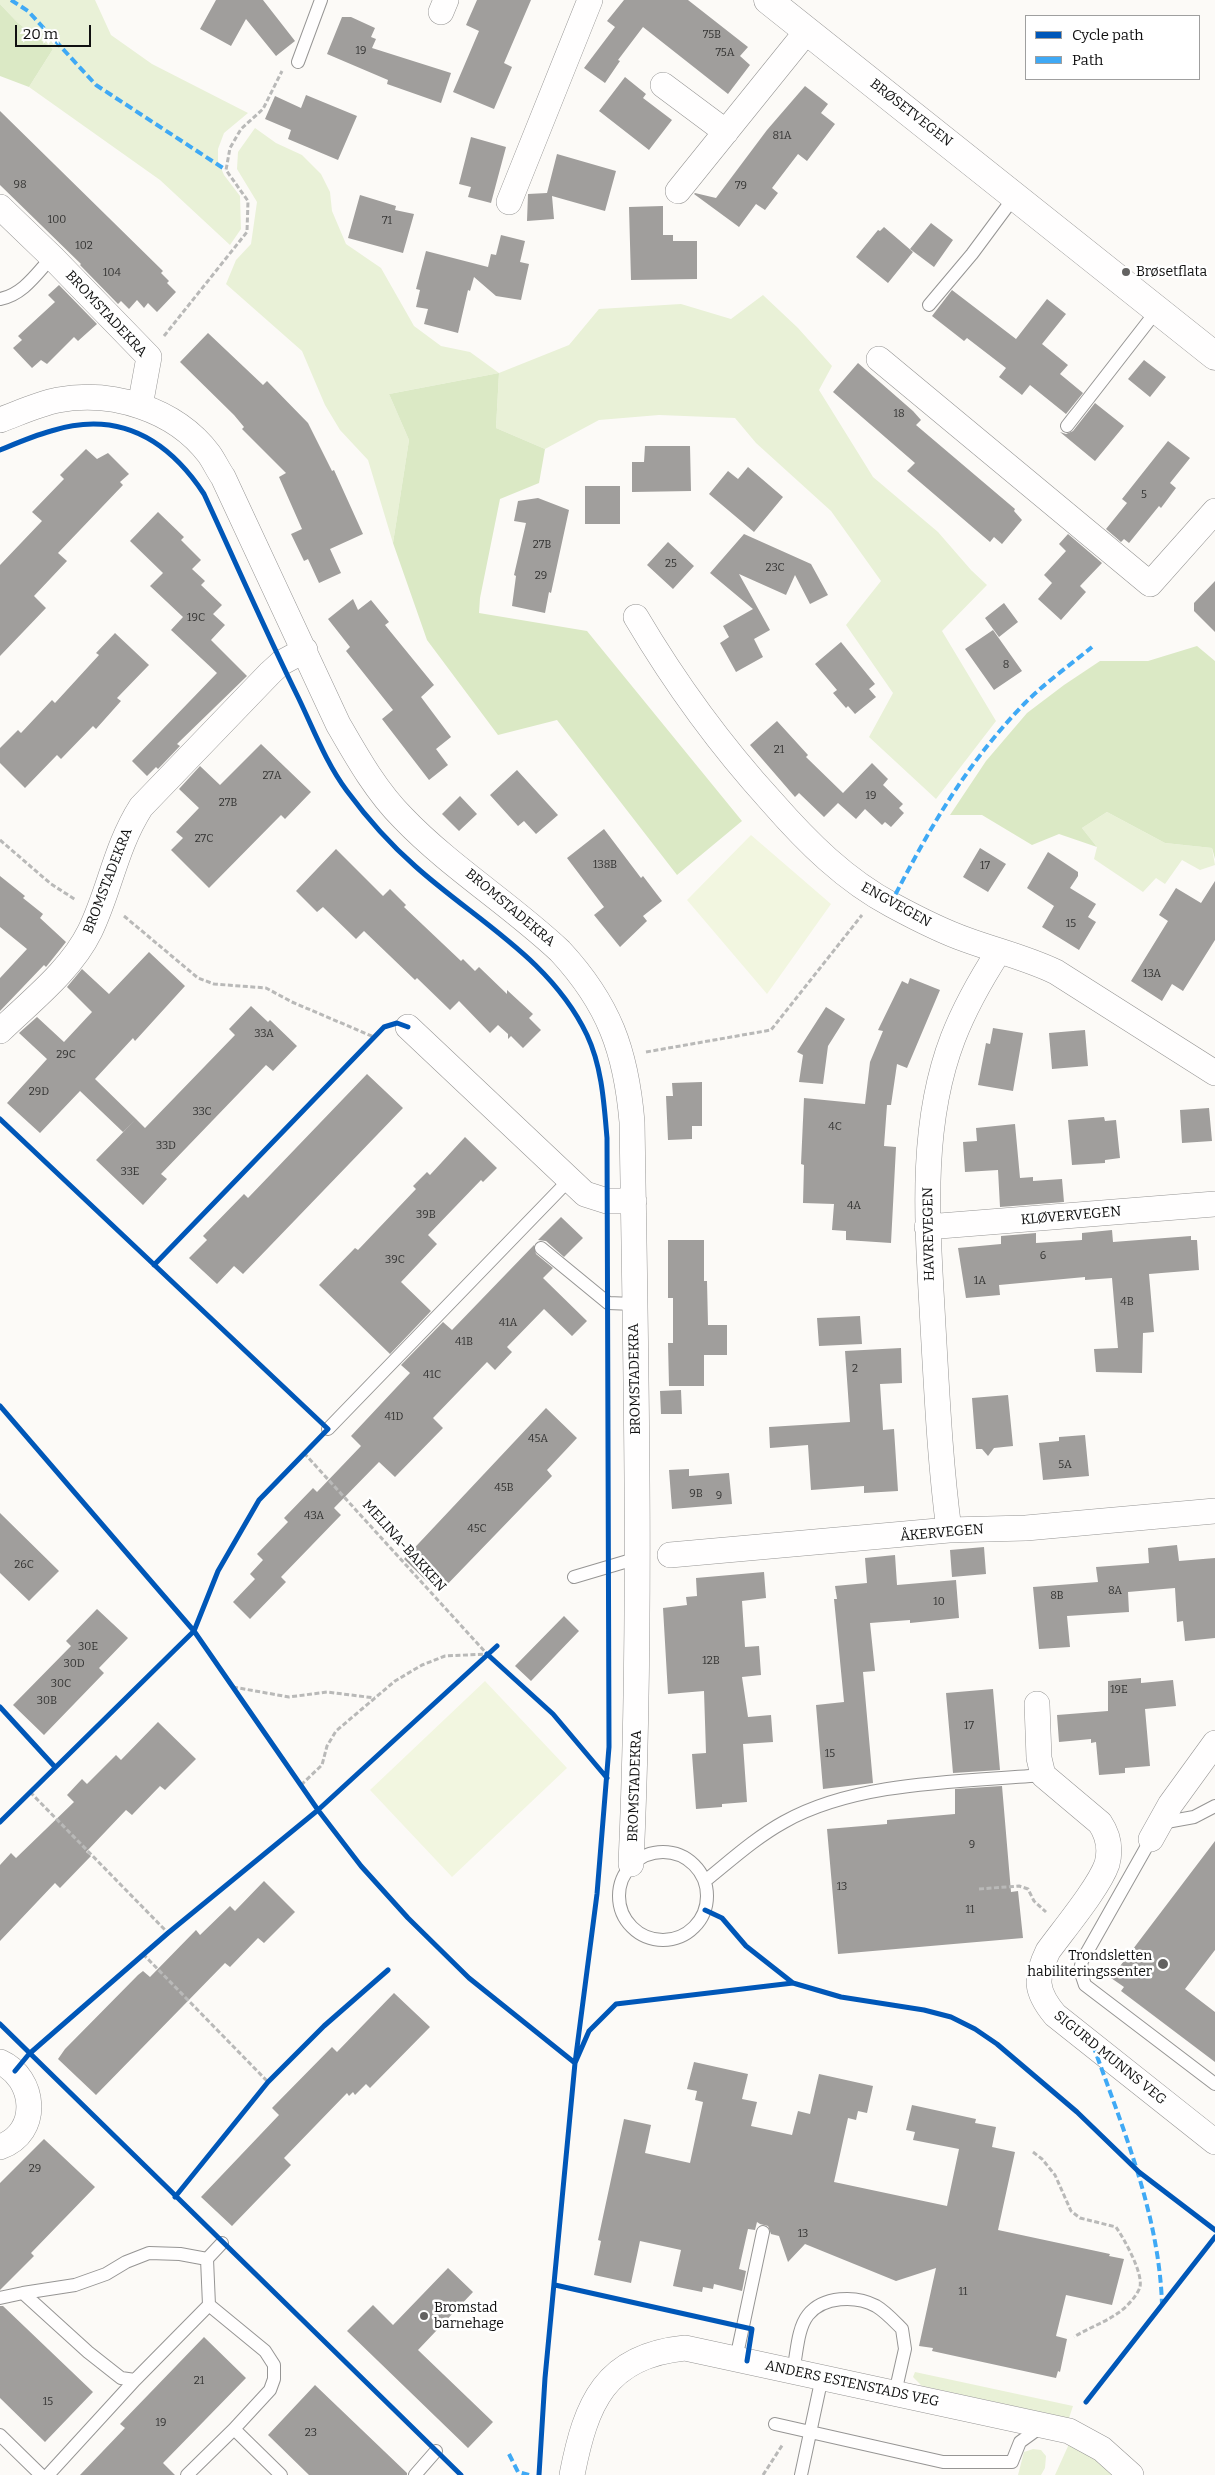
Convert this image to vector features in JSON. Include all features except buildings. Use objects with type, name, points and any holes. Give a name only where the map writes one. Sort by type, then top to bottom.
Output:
[{"type":"street","points":[[509,202],[590,0]]},
{"type":"street","name":"BRØSETVEGEN","points":[[768,0],[1215,356]]},
{"type":"street","points":[[678,190],[807,31]]},
{"type":"street","points":[[663,85],[726,132]]},
{"type":"street","name":"BROMSTADEKRA","points":[[0,207],[52,257],[149,357],[140,406]]},
{"type":"street","points":[[880,359],[1150,584],[1215,512]]},
{"type":"street","name":"BROMSTADEKRA","points":[[0,420],[34,407],[79,398],[121,400],[140,406],[168,419],[192,437],[209,454],[223,477],[338,724],[377,787],[402,817],[426,840],[537,929],[573,964],[596,996],[622,1056],[629,1087],[632,1122],[638,1558],[637,1730],[632,1864]]},
{"type":"street","name":"ENGVEGEN","points":[[636,617],[663,662],[730,756],[794,827],[824,856],[876,897],[931,925],[999,952],[1036,962],[1056,972],[1215,1073]]},
{"type":"street","name":"BROMSTADEKRA","points":[[0,1031],[54,979],[78,951],[100,908],[119,847],[141,807],[270,673],[281,663],[305,650]]},
{"type":"street","name":"HAVREVEGEN","points":[[949,1530],[939,1431],[927,1227],[931,1143],[939,1084],[952,1039],[967,1004],[999,952]]},
{"type":"street","points":[[408,1027],[585,1194],[596,1199],[634,1201]]},
{"type":"street","name":"KLØVERVEGEN","points":[[927,1227],[1215,1204]]},
{"type":"street","name":"ÅKERVEGEN","points":[[670,1555],[949,1530],[1026,1528],[1215,1511]]},
{"type":"street","points":[[1037,1704],[1037,1740],[1043,1775]]},
{"type":"street","points":[[1156,1831],[1170,1805],[1215,1743]]},
{"type":"street","name":"SIGURD MUNNS VEG","points":[[1043,1775],[1100,1823],[1106,1833],[1108,1842],[1107,1863],[1102,1875],[1048,1951],[1039,1971],[1040,1994],[1055,2015],[1215,2142]]},
{"type":"street","points":[[0,2062],[15,2071],[24,2082],[29,2096],[29,2111],[24,2125],[16,2137],[0,2147]]},
{"type":"street","name":"ANDERS ESTENSTADS VEG","points":[[572,2475],[579,2438],[594,2404],[613,2376],[628,2364],[666,2350],[686,2348],[1069,2431],[1102,2449],[1131,2475]]},
{"type":"lane","points":[[298,62],[321,0]]},
{"type":"lane","points":[[929,305],[972,254],[1015,196]]},
{"type":"lane","points":[[0,299],[10,297],[24,288],[52,257]]},
{"type":"lane","points":[[1067,426],[1158,309]]},
{"type":"lane","points":[[328,1429],[569,1180]]},
{"type":"lane","points":[[541,1248],[608,1303],[634,1304]]},
{"type":"lane","points":[[574,1577],[638,1558]]},
{"type":"lane","points":[[705,1881],[778,1825],[841,1798],[899,1788],[1043,1775]]},
{"type":"lane","points":[[1215,1806],[1194,1817],[1156,1831],[1082,1961],[1082,1978],[1085,1985],[1215,2084]]},
{"type":"lane","name":"BROMSTADEKRA","points":[[658,1852],[673,1853],[686,1858],[697,1868],[705,1881],[707,1895],[705,1910],[699,1922],[689,1932],[677,1939],[663,1941],[649,1939],[627,1923],[620,1910],[618,1897],[620,1885],[632,1864],[643,1856],[658,1852]]},
{"type":"lane","points":[[736,2359],[763,2232]]},
{"type":"lane","points":[[48,2475],[135,2380],[209,2305],[207,2259],[222,2243]]},
{"type":"lane","points":[[0,2298],[75,2285],[106,2274],[126,2262],[149,2254],[180,2254],[207,2259]]},
{"type":"lane","points":[[23,2293],[88,2352],[121,2378],[135,2380]]},
{"type":"lane","points":[[793,2371],[802,2328],[808,2315],[823,2303],[841,2299],[860,2301],[876,2306],[902,2329],[905,2349],[895,2393]]},
{"type":"lane","points":[[187,2475],[270,2390],[274,2379],[274,2365],[265,2351],[209,2305]]},
{"type":"lane","points":[[802,2475],[822,2377]]},
{"type":"lane","points":[[775,2424],[810,2431],[860,2445],[943,2462],[1012,2462],[1020,2442],[1043,2425]]},
{"type":"lane","points":[[234,2429],[281,2475]]},
{"type":"lane","points":[[0,2435],[41,2475]]},
{"type":"lane","points":[[415,2475],[436,2451]]},
{"type":"path","points":[[149,357],[246,232],[248,202],[226,170],[230,148],[241,128],[263,109],[286,62],[298,62]]},
{"type":"path","points":[[0,840],[65,896],[114,911],[130,918],[198,978],[214,984],[266,988],[292,1002],[374,1037]]},
{"type":"path","points":[[622,1056],[771,1030],[876,897]]},
{"type":"path","points":[[367,1044],[390,1024],[402,1024],[408,1027]]},
{"type":"path","points":[[298,1460],[328,1429]]},
{"type":"path","points":[[489,1652],[493,1660]]},
{"type":"path","points":[[480,1661],[489,1652]]},
{"type":"path","points":[[301,1785],[322,1765],[327,1746],[336,1732],[395,1681],[422,1665],[445,1656],[489,1652]]},
{"type":"path","points":[[228,1679],[239,1696]]},
{"type":"path","points":[[233,1687],[289,1697],[327,1692],[376,1698]]},
{"type":"path","points":[[295,1777],[305,1791]]},
{"type":"path","points":[[24,1798],[36,1786]]},
{"type":"path","points":[[30,1792],[168,1933]]},
{"type":"path","points":[[979,1889],[1019,1886],[1028,1889],[1034,1901],[1043,1910],[1066,1925]]},
{"type":"path","points":[[162,1938],[175,1927]]},
{"type":"path","points":[[136,1960],[149,1949]]},
{"type":"path","points":[[143,1954],[268,2082]]},
{"type":"path","points":[[262,2090],[275,2075]]},
{"type":"path","points":[[1032,2152],[1042,2158],[1055,2176],[1071,2211],[1080,2218],[1116,2227],[1127,2245],[1138,2274],[1140,2286],[1129,2304],[1114,2316],[1074,2337]]},
{"type":"path","points":[[763,2475],[780,2452],[790,2427]]},
{"type":"green space","points":[[0,0],[95,0],[111,35],[152,64],[248,113],[224,133],[218,149],[218,161],[224,175],[240,196],[241,229],[230,245],[160,180],[29,87],[53,49],[18,23],[0,4]]},
{"type":"green space","points":[[0,4],[18,23],[53,49],[29,87],[0,76]]},
{"type":"green space","points":[[255,128],[276,143],[302,155],[321,174],[330,192],[332,211],[346,244],[381,268],[414,326],[441,346],[470,352],[499,373],[389,394],[409,440],[393,543],[368,460],[340,430],[325,405],[302,351],[226,284],[236,260],[251,244],[257,202],[237,169],[238,152]]},
{"type":"green space","points":[[763,295],[798,328],[832,366],[819,390],[873,477],[938,532],[971,570],[987,585],[942,631],[996,721],[936,799],[869,737],[893,693],[846,625],[881,581],[831,511],[756,443],[735,418],[659,415],[599,420],[545,449],[496,428],[499,373],[569,345],[599,309],[681,304],[731,319]]},
{"type":"green space","points":[[499,373],[496,428],[545,449],[539,483],[500,499],[480,598],[479,613],[587,631],[742,821],[677,875],[557,720],[498,735],[427,640],[393,543],[409,440],[389,394]]},
{"type":"green space","points":[[1197,646],[1215,661],[1215,859],[1212,848],[1165,843],[1107,812],[1082,828],[1097,847],[1059,834],[1032,845],[982,815],[950,815],[986,761],[1027,713],[1064,685],[1100,661],[1148,661]]},
{"type":"green space","points":[[1107,812],[1165,843],[1212,848],[1215,865],[1200,870],[1182,860],[1165,884],[1156,878],[1143,892],[1094,859],[1097,847],[1082,828]]},
{"type":"green space","points":[[751,835],[831,904],[767,994],[687,900]]},
{"type":"green space","points":[[485,1681],[567,1768],[452,1877],[370,1790]]},
{"type":"green space","points":[[915,2372],[1073,2406],[1069,2418],[922,2386],[913,2377]]},
{"type":"green space","points":[[1069,2444],[1087,2451],[1117,2475],[1055,2475]]},
{"type":"green space","points":[[1033,2449],[1041,2450],[1046,2456],[1045,2468],[1041,2475],[1018,2475],[1024,2452]]},
{"type":"marked path","points":[[11,0],[28,11],[96,85],[226,170]]},
{"type":"marked path","points":[[890,905],[934,824],[984,750],[1025,703],[1092,647]]},
{"type":"marked path","points":[[1093,2045],[1138,2172],[1147,2205],[1154,2237],[1162,2304]]},
{"type":"marked path","points":[[509,2454],[518,2472],[529,2475]]},
{"type":"cycle path","points":[[0,450],[51,431],[75,425],[98,424],[119,427],[139,434],[157,444],[190,474],[204,494],[320,745],[339,780],[379,830],[406,858],[533,962],[572,1008],[587,1035],[596,1060],[602,1085],[607,1138],[609,1747],[597,1894],[575,2063],[545,2378],[539,2475]]},
{"type":"cycle path","points":[[154,1265],[384,1027],[397,1023],[408,1027]]},
{"type":"cycle path","points":[[0,1119],[328,1429],[259,1500],[218,1571],[194,1631],[0,1822]]},
{"type":"cycle path","points":[[0,1406],[194,1631],[318,1810],[361,1866],[408,1918],[469,1978],[575,2063],[589,2031],[616,2004],[793,1983],[841,1997],[924,2010],[951,2017],[975,2029],[997,2044],[1077,2112],[1139,2172],[1215,2230]]},
{"type":"cycle path","points":[[15,2071],[29,2054],[168,1933],[318,1810],[497,1646]]},
{"type":"cycle path","points":[[487,1654],[553,1714],[607,1778]]},
{"type":"cycle path","points":[[0,1707],[55,1767]]},
{"type":"cycle path","points":[[705,1910],[722,1918],[746,1946],[793,1983]]},
{"type":"cycle path","points":[[175,2197],[268,2082],[324,2026],[388,1970]]},
{"type":"cycle path","points":[[0,2024],[461,2475]]},
{"type":"cycle path","points":[[1086,2402],[1215,2237]]},
{"type":"cycle path","points":[[555,2285],[752,2329],[747,2361]]},
{"type":"place","name":"Brøsetflata","points":[[1126,272]]},
{"type":"place","name":"Trondsletten habiliteringssenter","points":[[1163,1964]]},
{"type":"place","name":"Bromstad barnehage","points":[[424,2316]]}]
